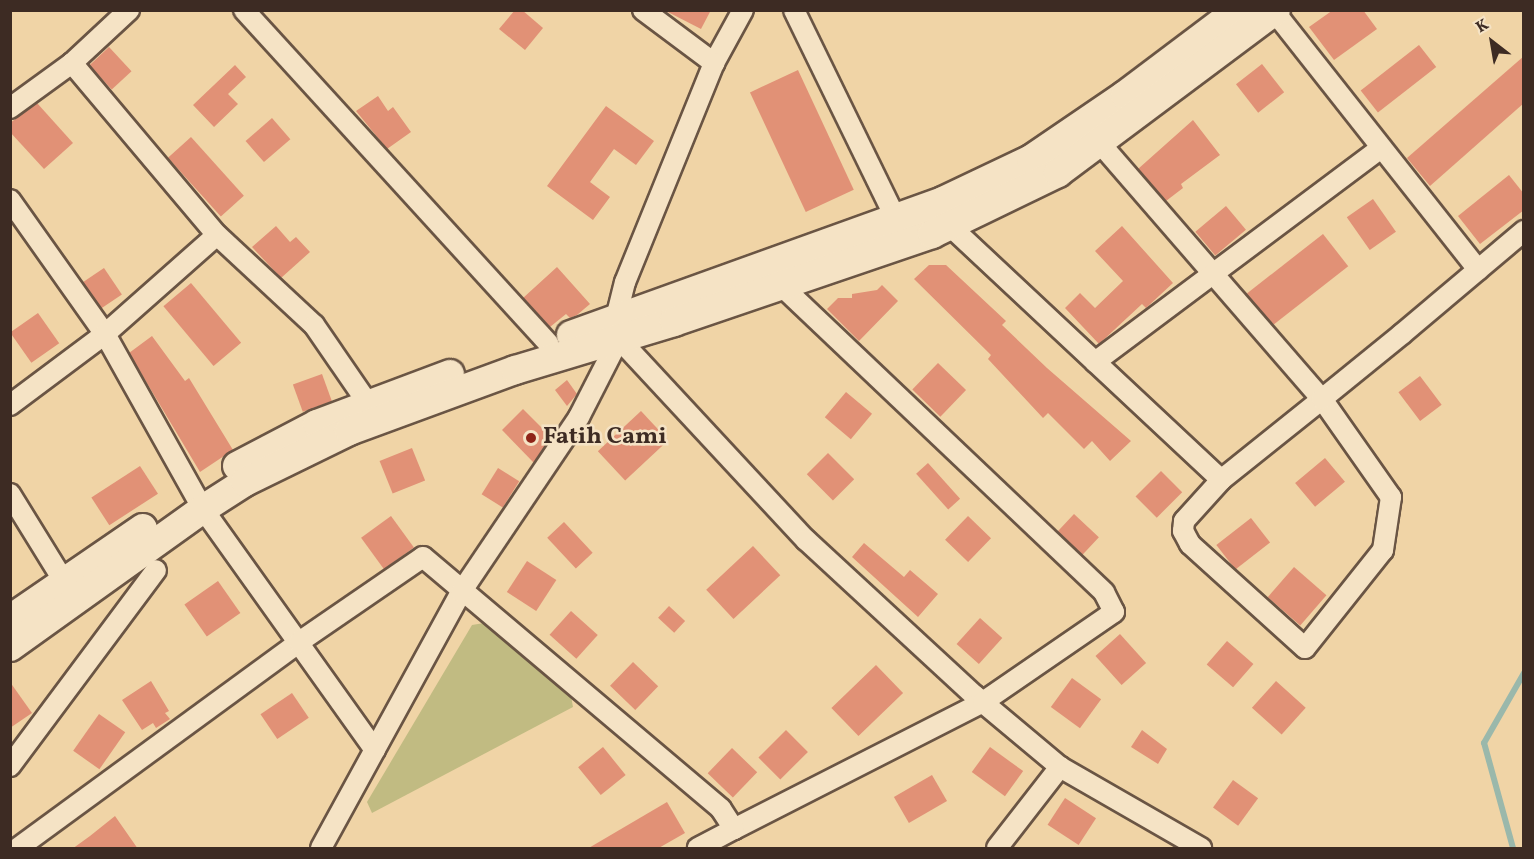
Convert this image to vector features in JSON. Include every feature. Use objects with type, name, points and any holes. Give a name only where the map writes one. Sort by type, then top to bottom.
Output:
[{"type":"main road","points":[[200,500],[245,482],[349,431],[515,370],[895,217],[943,201],[1031,159],[1125,95],[1238,10]]},
{"type":"main road","points":[[10,619],[68,589],[200,500],[250,458],[367,402],[549,344],[780,285],[951,227],[1058,173],[1275,11]]},
{"type":"main road","points":[[10,647],[68,589]]},
{"type":"street","points":[[10,108],[72,63],[129,10]]},
{"type":"street","points":[[244,10],[549,344]]},
{"type":"street","points":[[643,10],[714,63]]},
{"type":"street","points":[[321,849],[461,592],[579,417],[618,328],[625,282],[714,63],[743,10]]},
{"type":"street","points":[[794,10],[895,217]]},
{"type":"street","points":[[1275,11],[1380,149],[1478,270]]},
{"type":"street","points":[[72,63],[217,235],[314,325],[367,402]]},
{"type":"street","points":[[1100,142],[1322,399],[1391,497],[1383,550],[1305,648],[1206,560],[1183,531],[1188,513],[1221,480],[1322,399],[1524,231]]},
{"type":"street","points":[[1095,362],[1380,149]]},
{"type":"street","points":[[10,200],[105,334],[200,500],[375,750]]},
{"type":"street","points":[[951,227],[1221,480]]},
{"type":"street","points":[[10,405],[105,334],[217,235]]},
{"type":"street","points":[[698,849],[983,702],[1114,612],[1104,591],[780,285]]},
{"type":"street","points":[[618,328],[806,540],[983,702],[1060,767],[1201,849]]},
{"type":"street","points":[[10,494],[68,589]]},
{"type":"street","points":[[18,849],[299,642],[423,556],[461,592],[721,809],[734,829]]},
{"type":"street","points":[[10,766],[156,570]]},
{"type":"street","points":[[997,849],[1060,767]]},
{"type":"shaded area","points":[[484,623],[571,696],[573,707],[372,813],[367,802],[472,625]]},
{"type":"building","points":[[515,10],[522,10],[543,28],[525,50],[499,29]]},
{"type":"building","points":[[664,10],[711,10],[701,29]]},
{"type":"building","points":[[1333,10],[1363,10],[1377,29],[1334,60],[1309,27]]},
{"type":"building","points":[[1419,45],[1436,67],[1378,113],[1361,91]]},
{"type":"building","points":[[109,47],[132,71],[112,90],[89,65]]},
{"type":"building","points":[[1524,56],[1524,103],[1430,186],[1407,158]]},
{"type":"building","points":[[1262,64],[1284,92],[1258,113],[1236,84]]},
{"type":"building","points":[[235,65],[246,77],[228,94],[238,104],[214,127],[193,105]]},
{"type":"building","points":[[798,70],[854,190],[806,212],[750,92]]},
{"type":"building","points":[[378,96],[388,111],[393,107],[411,132],[387,149],[356,111]]},
{"type":"building","points":[[37,103],[73,143],[44,169],[10,132],[10,123]]},
{"type":"building","points":[[606,106],[654,141],[636,165],[614,149],[590,182],[610,197],[593,220],[547,186]]},
{"type":"building","points":[[272,118],[290,139],[264,162],[246,141]]},
{"type":"building","points":[[1193,120],[1220,155],[1181,184],[1183,188],[1166,201],[1138,169]]},
{"type":"building","points":[[191,137],[244,196],[221,216],[168,158]]},
{"type":"building","points":[[1509,175],[1524,194],[1524,210],[1480,244],[1458,216]]},
{"type":"building","points":[[1373,199],[1396,232],[1370,250],[1347,217]]},
{"type":"building","points":[[1226,206],[1246,230],[1215,255],[1195,232]]},
{"type":"building","points":[[276,226],[290,242],[296,237],[310,252],[281,278],[252,247]]},
{"type":"building","points":[[1122,226],[1173,283],[1146,308],[1142,304],[1099,344],[1065,308],[1080,293],[1095,308],[1123,281],[1095,251]]},
{"type":"building","points":[[1323,234],[1348,266],[1272,326],[1247,294]]},
{"type":"building","points":[[929,265],[946,265],[1006,321],[1002,325],[1047,368],[1131,441],[1110,461],[1092,441],[1084,449],[1048,413],[1043,418],[988,359],[991,355],[914,279]]},
{"type":"building","points":[[557,267],[590,304],[570,318],[566,314],[550,327],[523,298]]},
{"type":"building","points":[[104,268],[122,295],[100,309],[82,283]]},
{"type":"building","points":[[191,283],[241,343],[214,366],[163,306]]},
{"type":"building","points":[[882,285],[898,301],[859,341],[827,309],[838,298],[852,298],[852,294],[877,290]]},
{"type":"building","points":[[38,313],[59,343],[31,363],[10,333]]},
{"type":"building","points":[[152,336],[185,381],[189,378],[233,450],[200,472],[129,353]]},
{"type":"building","points":[[938,363],[966,390],[940,417],[912,390]]},
{"type":"building","points":[[322,374],[332,401],[303,412],[293,385]]},
{"type":"building","points":[[1420,376],[1442,405],[1420,421],[1398,392]]},
{"type":"building","points":[[567,380],[577,394],[567,406],[555,390]]},
{"type":"building","points":[[846,392],[872,414],[851,439],[825,417]]},
{"type":"building","name":"Fatih Cami","points":[[523,409],[551,437],[534,463],[502,430]]},
{"type":"building","points":[[641,411],[668,440],[625,480],[598,451]]},
{"type":"building","points":[[412,448],[425,480],[393,494],[380,461]]},
{"type":"building","points":[[828,453],[854,479],[833,500],[807,474]]},
{"type":"building","points":[[1325,458],[1345,482],[1315,507],[1295,483]]},
{"type":"building","points":[[928,463],[960,499],[948,509],[916,474]]},
{"type":"building","points":[[140,466],[158,494],[109,525],[91,498]]},
{"type":"building","points":[[498,468],[519,481],[503,508],[482,494]]},
{"type":"building","points":[[1161,471],[1182,492],[1157,518],[1136,496]]},
{"type":"building","points":[[1074,514],[1099,537],[1082,555],[1058,532]]},
{"type":"building","points":[[391,516],[414,548],[384,569],[361,538]]},
{"type":"building","points":[[968,516],[991,538],[968,562],[945,540]]},
{"type":"building","points":[[1251,518],[1270,542],[1235,570],[1216,545]]},
{"type":"building","points":[[564,522],[593,553],[576,568],[547,538]]},
{"type":"building","points":[[864,543],[904,577],[910,570],[938,594],[918,617],[852,557]]},
{"type":"building","points":[[753,546],[780,575],[733,619],[706,590]]},
{"type":"building","points":[[527,561],[556,580],[536,611],[507,592]]},
{"type":"building","points":[[1294,567],[1326,595],[1300,625],[1268,597]]},
{"type":"building","points":[[218,581],[240,613],[207,636],[184,605]]},
{"type":"building","points":[[669,606],[685,621],[674,633],[658,618]]},
{"type":"building","points":[[571,611],[598,635],[576,659],[550,635]]},
{"type":"building","points":[[980,618],[1002,638],[979,664],[957,644]]},
{"type":"building","points":[[1120,634],[1146,663],[1122,685],[1095,656]]},
{"type":"building","points":[[1227,641],[1253,664],[1233,687],[1207,664]]},
{"type":"building","points":[[633,662],[658,686],[635,710],[610,686]]},
{"type":"building","points":[[876,665],[903,693],[858,736],[831,708]]},
{"type":"building","points":[[1072,678],[1101,699],[1080,728],[1051,707]]},
{"type":"building","points":[[151,681],[169,711],[165,713],[170,719],[156,728],[153,723],[142,730],[122,700]]},
{"type":"building","points":[[1276,681],[1306,708],[1282,735],[1252,708]]},
{"type":"building","points":[[10,682],[32,713],[10,728]]},
{"type":"building","points":[[292,693],[309,718],[277,739],[260,714]]},
{"type":"building","points":[[99,714],[125,732],[99,769],[73,751]]},
{"type":"building","points":[[786,730],[808,752],[780,779],[758,758]]},
{"type":"building","points":[[1142,730],[1167,749],[1158,764],[1131,747]]},
{"type":"building","points":[[603,747],[626,775],[601,795],[578,767]]},
{"type":"building","points":[[990,747],[1023,771],[1005,796],[972,772]]},
{"type":"building","points":[[732,748],[757,772],[733,797],[708,773]]},
{"type":"building","points":[[932,775],[947,801],[909,823],[894,797]]},
{"type":"building","points":[[1233,780],[1258,798],[1238,826],[1213,808]]},
{"type":"building","points":[[1065,798],[1096,818],[1079,845],[1048,825]]},
{"type":"building","points":[[667,802],[685,833],[657,849],[587,849]]},
{"type":"building","points":[[115,816],[138,849],[72,849],[90,836]]},
{"type":"waterway","points":[[1513,848],[1484,743],[1524,673]]},
{"type":"place","name":"Fatih Cami","points":[[531,438]]}]
